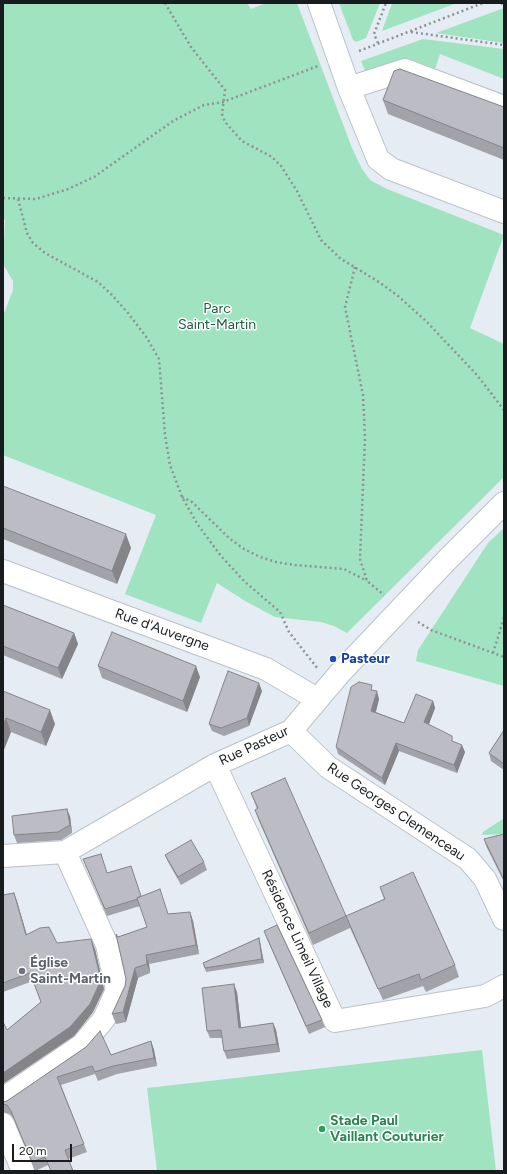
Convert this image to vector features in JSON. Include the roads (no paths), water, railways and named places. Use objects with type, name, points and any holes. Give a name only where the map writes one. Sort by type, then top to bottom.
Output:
[{"type":"street","points":[[319,3],[349,88],[378,159],[392,169],[504,212]]},
{"type":"street","points":[[349,88],[405,70],[504,107]]},
{"type":"street","name":"Rue Pasteur","points":[[3,856],[64,852],[215,765],[291,731],[322,680],[400,610],[504,503]]},
{"type":"street","name":"Rue d'Auvergne","points":[[3,571],[266,669],[322,680]]},
{"type":"street","name":"Rue Georges Clemenceau","points":[[291,731],[328,767],[468,859],[485,879],[504,919]]},
{"type":"street","name":"Résidence Limeil Village","points":[[215,765],[335,1021],[485,996],[504,986]]},
{"type":"street","points":[[3,1099],[82,1045],[104,1019],[117,990],[106,945],[64,852]]},
{"type":"street","points":[[3,1124],[23,1171]]},
{"type":"place","name":"Pasteur","points":[[333,659]]},
{"type":"place","name":"Église Saint-Martin","points":[[22,971]]},
{"type":"place","name":"Stade Paul Vaillant Couturier","points":[[322,1129]]},
{"type":"park label","name":"Parc Saint-Martin","points":[[217,318]]}]
